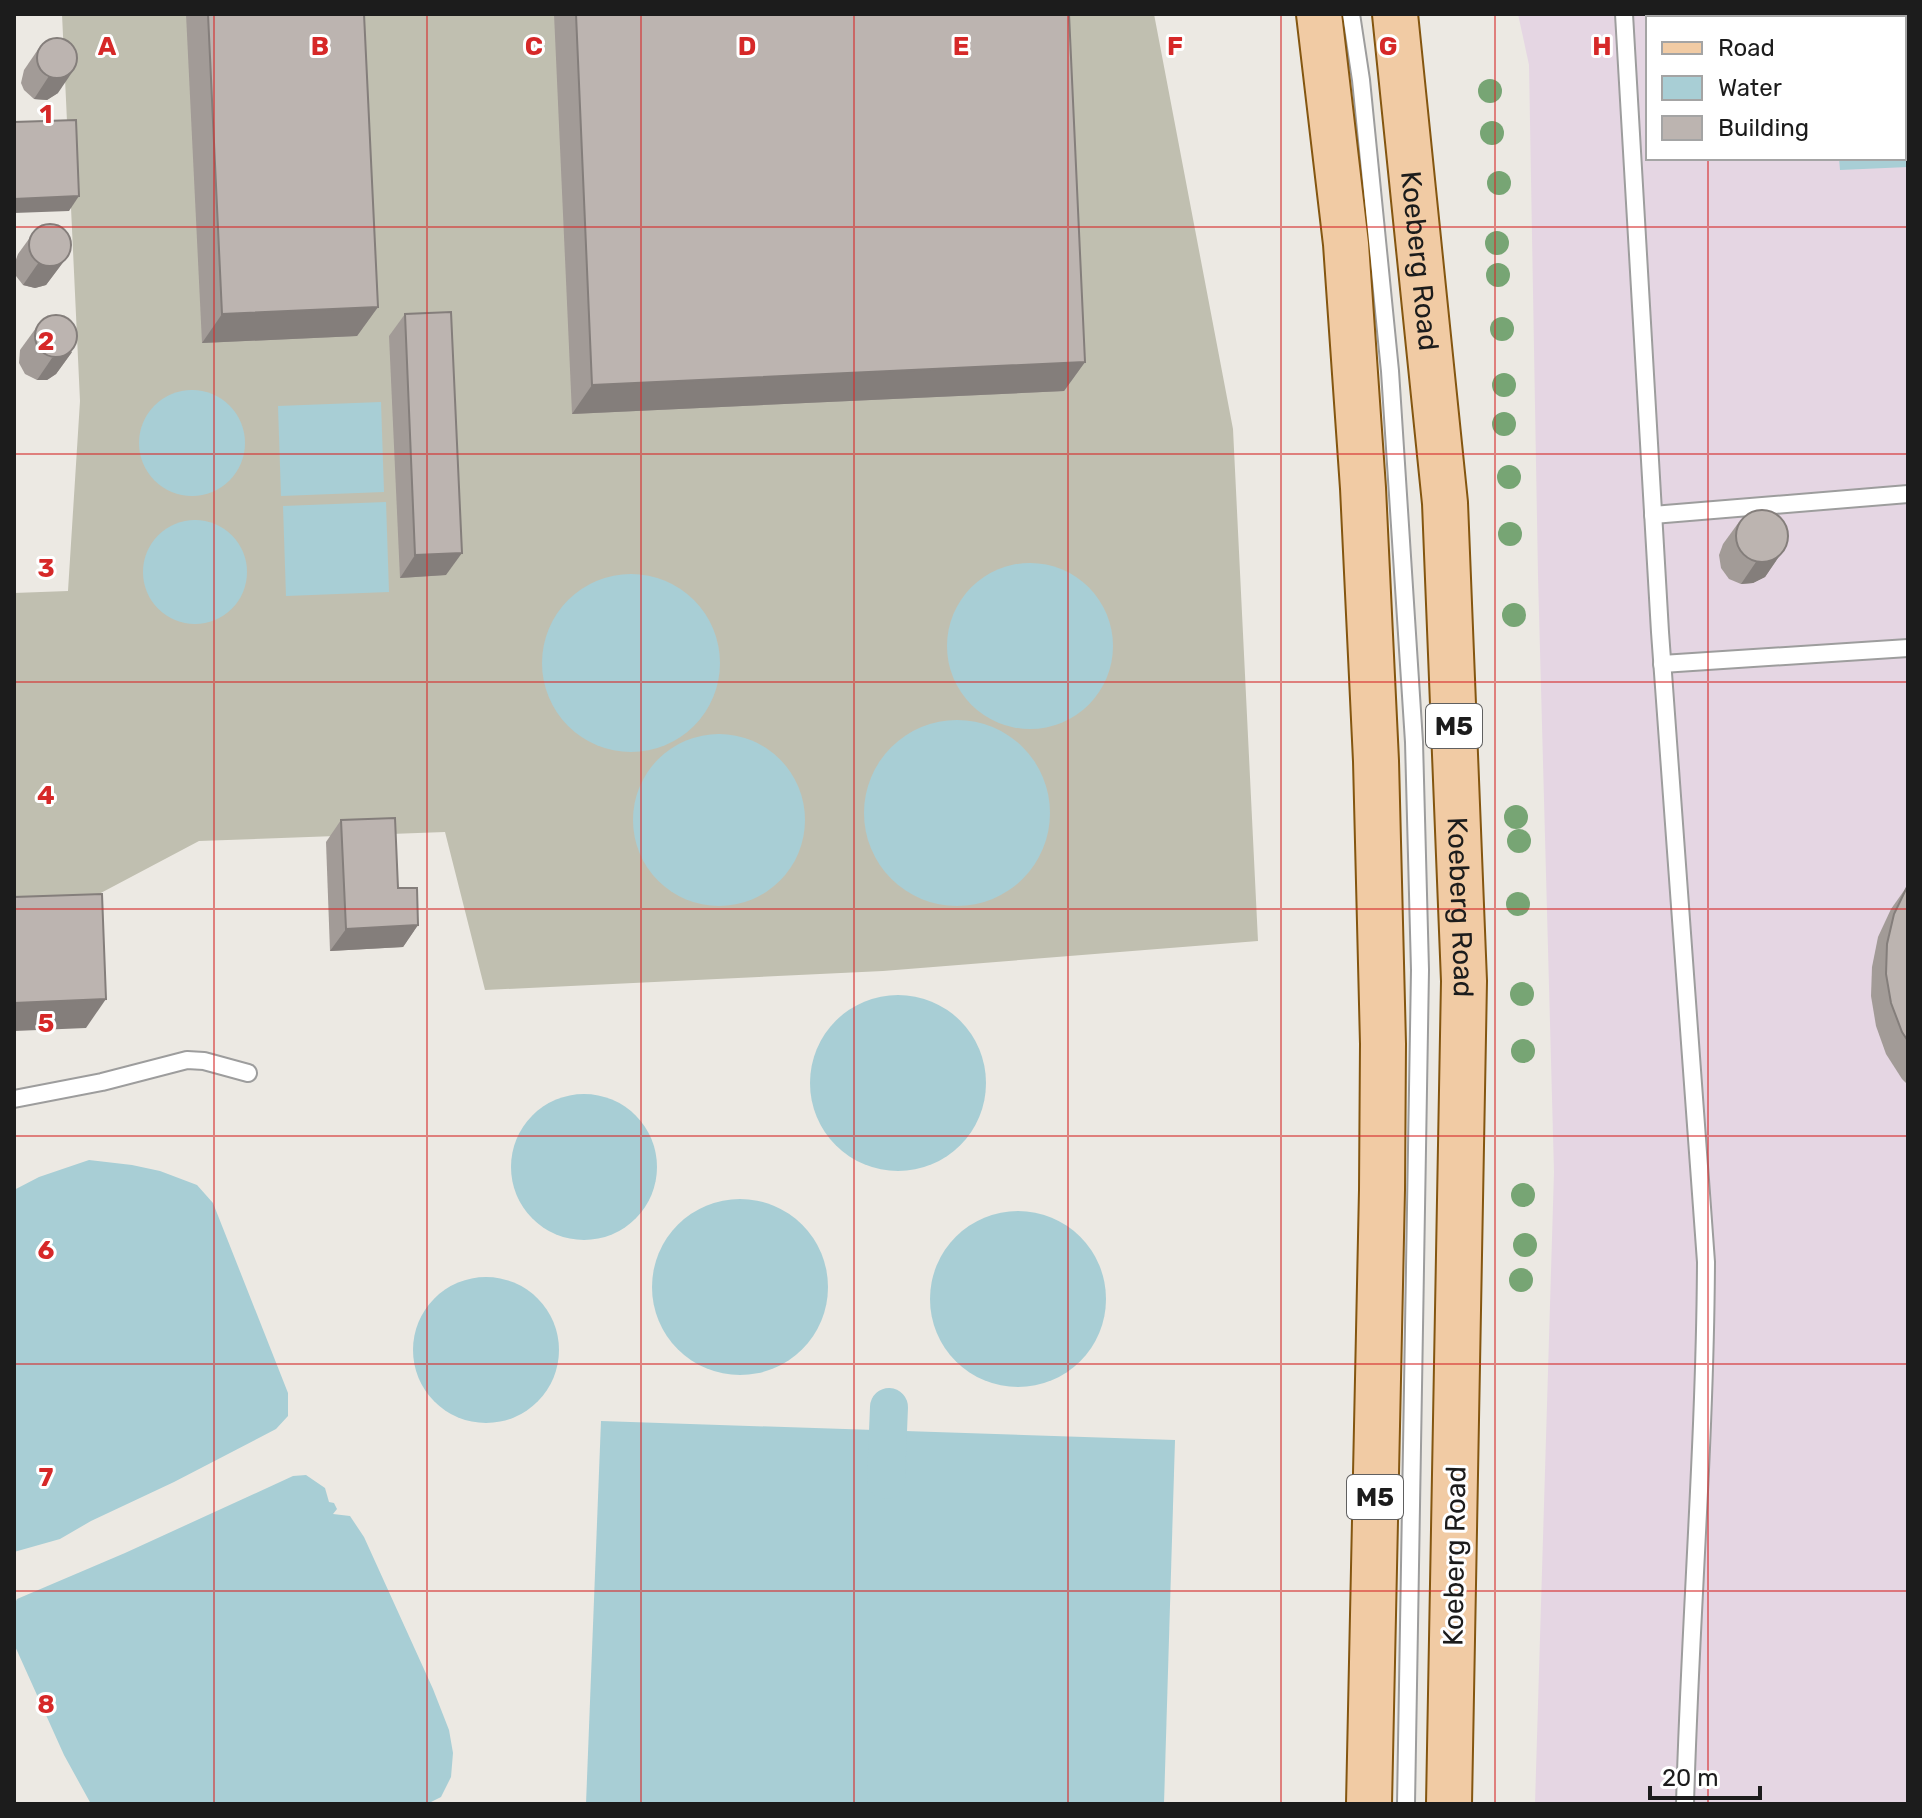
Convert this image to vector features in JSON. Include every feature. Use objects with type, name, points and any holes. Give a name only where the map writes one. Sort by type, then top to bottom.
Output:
[{"type":"main road","name":"M5","points":[[1319,14],[1346,244],[1363,488],[1376,761],[1383,1088],[1369,1804]]},
{"type":"main road","name":"Koeberg Road","points":[[1395,14],[1445,503],[1464,981],[1449,1804]]},
{"type":"lane","points":[[1351,14],[1361,80],[1390,371],[1414,742],[1420,970],[1406,1804]]},
{"type":"lane","points":[[1624,14],[1662,664],[1706,1262],[1706,1365],[1685,1804]]},
{"type":"lane","points":[[1653,515],[1908,494]]},
{"type":"lane","points":[[1662,664],[1908,648]]},
{"type":"lane","points":[[14,1099],[102,1082],[187,1060],[204,1061],[248,1073]]},
{"type":"shaded area","points":[[62,14],[1154,14],[1233,429],[1258,941],[883,971],[485,990],[445,832],[199,841],[97,895],[14,903],[14,593],[68,591],[80,401]]},
{"type":"shaded area","points":[[1518,14],[1908,14],[1908,1804],[1535,1804],[1554,1172],[1538,576],[1529,65]]},
{"type":"water","points":[[1908,14],[1908,167],[1840,170],[1839,160],[1906,160],[1906,16],[1830,16]]},
{"type":"water","points":[[192,390],[212,394],[229,406],[241,423],[245,443],[241,463],[229,480],[212,492],[192,496],[172,492],[155,480],[143,463],[139,443],[143,423],[155,406],[172,394]]},
{"type":"water","points":[[381,402],[384,492],[281,496],[278,406]]},
{"type":"water","points":[[386,502],[389,592],[286,596],[283,506]]},
{"type":"water","points":[[195,520],[215,524],[232,535],[243,552],[247,572],[243,592],[232,609],[215,620],[195,624],[175,620],[158,609],[147,592],[143,572],[147,552],[158,535],[175,524]]},
{"type":"water","points":[[1030,563],[1062,569],[1089,587],[1107,614],[1113,646],[1107,678],[1089,705],[1062,723],[1030,729],[998,723],[971,705],[953,678],[947,646],[953,614],[971,587],[998,569]]},
{"type":"water","points":[[631,574],[648,575],[665,581],[694,600],[713,629],[719,646],[719,680],[713,697],[694,726],[665,745],[648,751],[631,752],[614,751],[597,745],[568,726],[549,697],[543,680],[542,663],[543,646],[549,629],[568,600],[597,581],[614,575]]},
{"type":"water","points":[[957,720],[992,727],[1023,747],[1043,778],[1050,813],[1043,848],[1023,879],[992,899],[957,906],[922,899],[891,879],[871,848],[864,813],[871,778],[891,747],[922,727]]},
{"type":"water","points":[[719,734],[752,741],[780,759],[798,787],[805,820],[798,853],[780,881],[752,899],[719,906],[686,899],[658,881],[640,853],[633,820],[640,787],[658,759],[686,741]]},
{"type":"water","points":[[898,995],[932,1002],[960,1021],[979,1049],[986,1083],[979,1117],[960,1145],[932,1164],[898,1171],[864,1164],[836,1145],[817,1117],[810,1083],[817,1049],[836,1021],[864,1002]]},
{"type":"water","points":[[584,1094],[612,1099],[636,1115],[652,1139],[657,1167],[652,1195],[636,1219],[612,1235],[584,1240],[556,1235],[532,1219],[516,1195],[511,1167],[516,1139],[532,1115],[556,1099]]},
{"type":"water","points":[[89,1160],[160,1171],[197,1185],[213,1203],[288,1393],[288,1416],[276,1429],[60,1539],[14,1552],[14,1190],[39,1177]]},
{"type":"water","points":[[740,1199],[774,1206],[802,1225],[821,1253],[828,1287],[821,1321],[802,1349],[774,1368],[740,1375],[706,1368],[678,1349],[659,1321],[652,1287],[659,1253],[678,1225],[706,1206]]},
{"type":"water","points":[[1018,1211],[1052,1218],[1080,1237],[1099,1265],[1106,1299],[1099,1333],[1080,1361],[1052,1380],[1018,1387],[984,1380],[956,1361],[937,1333],[930,1299],[937,1265],[956,1237],[984,1218]]},
{"type":"water","points":[[486,1277],[514,1283],[538,1298],[553,1322],[559,1350],[553,1378],[538,1402],[514,1417],[486,1423],[458,1417],[434,1402],[419,1378],[413,1350],[419,1322],[434,1298],[458,1283]]},
{"type":"water","points":[[601,1421],[1175,1440],[1164,1804],[586,1804]]},
{"type":"water","points":[[306,1475],[325,1488],[329,1502],[334,1503],[337,1509],[333,1514],[350,1516],[364,1537],[433,1689],[449,1730],[453,1753],[451,1777],[441,1797],[427,1804],[91,1804],[64,1755],[14,1644],[14,1605],[17,1599],[293,1476]]},
{"type":"building","points":[[208,14],[364,14],[378,307],[222,314]]},
{"type":"building","points":[[576,14],[1069,14],[1085,362],[592,385]]},
{"type":"building","points":[[57,38],[71,44],[77,58],[71,72],[57,78],[43,72],[37,58],[43,44]]},
{"type":"building","points":[[76,120],[79,196],[14,199],[14,122]]},
{"type":"building","points":[[50,224],[65,230],[71,245],[65,260],[50,266],[35,260],[29,245],[35,230]]},
{"type":"building","points":[[451,312],[462,553],[415,555],[405,314]]},
{"type":"building","points":[[56,315],[71,321],[77,336],[71,351],[56,357],[41,351],[35,336],[41,321]]},
{"type":"building","points":[[1762,510],[1781,517],[1788,536],[1781,555],[1762,562],[1743,555],[1736,536],[1743,517]]},
{"type":"building","points":[[395,818],[398,888],[417,888],[418,925],[346,929],[341,820]]},
{"type":"building","points":[[1908,885],[1908,1041],[1891,1003],[1886,974],[1887,944],[1894,914]]},
{"type":"building","points":[[102,894],[106,999],[14,1003],[14,897]]},
{"type":"waterway","points":[[886,1480],[889,1407]]}]
